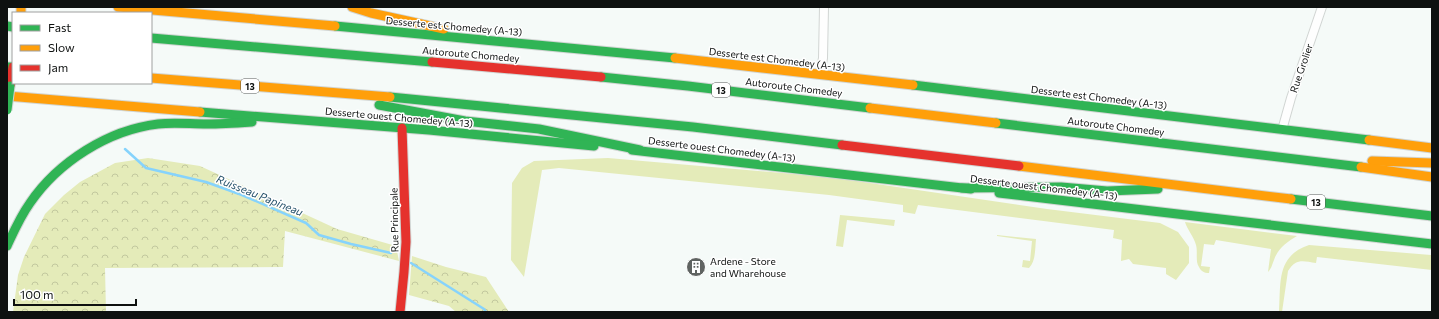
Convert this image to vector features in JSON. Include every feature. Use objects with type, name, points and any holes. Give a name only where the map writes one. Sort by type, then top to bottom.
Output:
[{"type":"main road","name":"Desserte est Chomedey (A-13)","points":[[118,7],[490,40],[820,74],[1432,148]]},
{"type":"main road","points":[[352,7],[371,13],[490,40]]},
{"type":"main road","name":"Autoroute Chomedey","points":[[152,38],[507,68],[688,86],[1290,158],[1432,177]]},
{"type":"main road","points":[[7,110],[12,74]]},
{"type":"main road","name":"13","points":[[152,78],[434,101],[693,127],[1432,216]]},
{"type":"main road","points":[[308,91],[465,121],[538,130],[640,150]]},
{"type":"main road","name":"Desserte ouest Chomedey (A-13)","points":[[7,96],[402,128],[640,150],[1432,244]]},
{"type":"main road","points":[[7,246],[21,216],[45,184],[74,158],[106,139],[137,128],[161,124],[207,124],[307,120]]},
{"type":"main road","name":"Rue Principale","points":[[400,312],[404,279],[406,233],[402,128]]},
{"type":"main road","points":[[1290,158],[1432,163]]},
{"type":"main road","points":[[962,188],[1061,187],[1107,191],[1200,188]]},
{"type":"street","points":[[820,74],[823,58],[824,7]]},
{"type":"street","name":"Rue Grolier","points":[[1282,130],[1291,98],[1322,7]]},
{"type":"green space","points":[[148,158],[200,166],[337,229],[396,246],[399,261],[285,231],[283,267],[105,268],[106,312],[13,312],[18,275],[24,257],[45,214],[64,195],[80,182],[115,163]]},
{"type":"green space","points":[[608,158],[829,177],[1047,209],[1160,223],[1178,232],[1189,247],[1189,263],[1176,280],[1166,274],[1166,268],[1133,264],[1129,259],[1121,261],[1122,240],[1113,238],[1114,230],[918,205],[915,214],[903,212],[903,205],[829,195],[559,168],[542,170],[524,277],[511,260],[512,183],[522,168],[534,161]]},
{"type":"green space","points":[[840,215],[895,220],[894,226],[847,220],[843,247],[836,246]]},
{"type":"green space","points":[[1185,222],[1297,236],[1280,249],[1268,272],[1271,249],[1216,240],[1214,245],[1204,244],[1201,266],[1210,267],[1209,273],[1207,273],[1202,271],[1198,265],[1196,245]]},
{"type":"green space","points":[[997,235],[1036,239],[1034,258],[1029,268],[1022,267],[1023,260],[1030,261],[1032,241]]},
{"type":"green space","points":[[1309,245],[1431,255],[1432,270],[1317,257],[1316,263],[1300,261],[1294,264],[1288,271],[1282,312],[1279,312],[1282,272],[1286,263],[1298,250]]},
{"type":"green space","points":[[412,256],[446,267],[486,277],[509,312],[456,312],[449,306],[409,295]]},
{"type":"waterway","name":"Ruisseau Papineau","points":[[125,149],[146,168],[206,182],[242,195],[306,223],[319,235],[391,253]]},
{"type":"waterway","name":"Ruisseau Papineau","points":[[411,263],[484,309],[486,312]]},
{"type":"traffic: fast","points":[[7,26],[12,27]]},
{"type":"traffic: fast","points":[[335,26],[675,58]]},
{"type":"traffic: fast","points":[[152,38],[432,62]]},
{"type":"traffic: fast","points":[[7,67],[12,67]]},
{"type":"traffic: fast","points":[[601,77],[870,108]]},
{"type":"traffic: fast","points":[[913,85],[1369,140]]},
{"type":"traffic: fast","points":[[7,110],[10,86]]},
{"type":"traffic: fast","points":[[390,97],[693,127],[842,145]]},
{"type":"traffic: fast","points":[[379,105],[465,121],[539,129],[640,150]]},
{"type":"traffic: fast","points":[[200,112],[429,130],[594,146]]},
{"type":"traffic: fast","points":[[7,246],[17,224],[41,188],[70,162],[86,150],[103,141],[139,127],[158,124],[252,122]]},
{"type":"traffic: fast","points":[[996,123],[1361,167]]},
{"type":"traffic: fast","points":[[632,150],[971,189]]},
{"type":"traffic: fast","points":[[962,188],[1061,187],[1107,191],[1158,189]]},
{"type":"traffic: fast","points":[[999,193],[1432,244]]},
{"type":"traffic: fast","points":[[1291,199],[1432,216]]},
{"type":"traffic: slow","points":[[21,7],[21,12]]},
{"type":"traffic: slow","points":[[118,7],[335,26]]},
{"type":"traffic: slow","points":[[352,7],[371,13],[444,29]]},
{"type":"traffic: slow","points":[[675,58],[913,85]]},
{"type":"traffic: slow","points":[[152,78],[390,97]]},
{"type":"traffic: slow","points":[[7,96],[200,112]]},
{"type":"traffic: slow","points":[[870,108],[996,123]]},
{"type":"traffic: slow","points":[[1369,140],[1432,148]]},
{"type":"traffic: slow","points":[[1372,161],[1432,163]]},
{"type":"traffic: slow","points":[[1019,166],[1291,199]]},
{"type":"traffic: slow","points":[[1361,167],[1432,177]]},
{"type":"traffic: jam","points":[[432,62],[601,77]]},
{"type":"traffic: jam","points":[[10,86],[12,73]]},
{"type":"traffic: jam","points":[[400,312],[406,242],[402,128]]},
{"type":"traffic: jam","points":[[842,145],[1019,166]]},
{"type":"place","name":"Ardene - Store and Wharehouse","points":[[696,267]]}]
